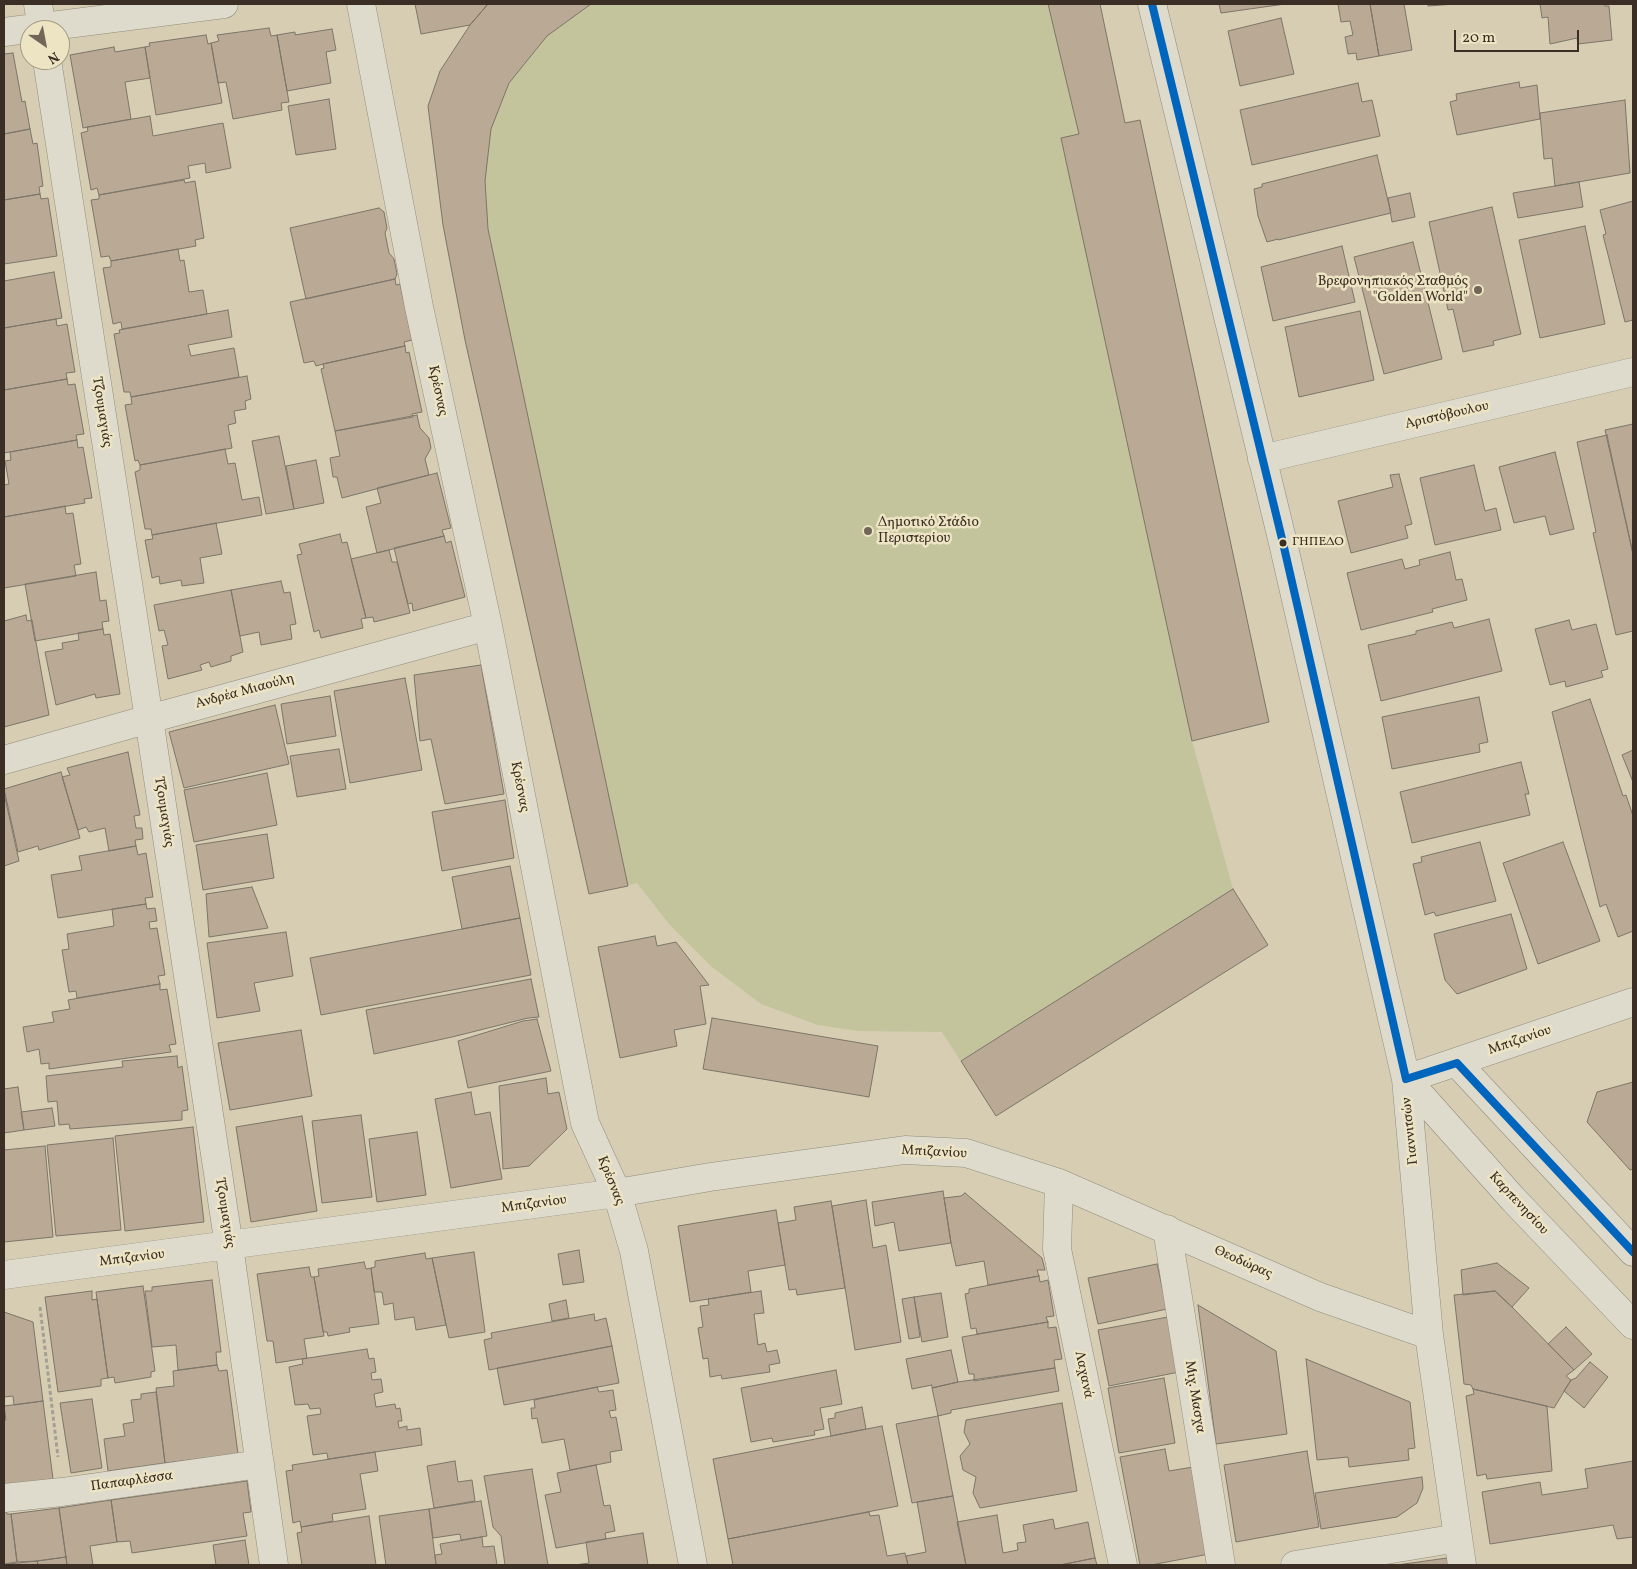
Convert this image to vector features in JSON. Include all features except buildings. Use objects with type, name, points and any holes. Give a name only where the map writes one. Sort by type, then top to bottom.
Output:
[{"type":"street","points":[[51,20],[224,4]]},
{"type":"street","name":"Κρέσνας","points":[[361,4],[417,297],[488,626],[586,1123],[617,1193],[634,1251],[693,1565]]},
{"type":"street","name":"Γιαννιτσών","points":[[1152,4],[1285,553],[1406,1079],[1425,1270],[1429,1335],[1462,1565]]},
{"type":"street","points":[[4,32],[20,27]]},
{"type":"street","name":"Τζουμαγιάς","points":[[49,70],[229,1246],[274,1565]]},
{"type":"street","name":"Αριστόβουλου","points":[[1262,460],[1633,372]]},
{"type":"street","name":"Ανδρέα Μιαούλη","points":[[4,760],[488,626]]},
{"type":"street","name":"Μπιζανίου","points":[[1406,1079],[1633,1002]]},
{"type":"street","points":[[1457,1063],[1633,1252]]},
{"type":"street","name":"Καρπενησίου","points":[[1406,1079],[1513,1200],[1633,1324]]},
{"type":"street","name":"Μπιζανίου","points":[[4,1275],[617,1193],[710,1177],[905,1150],[966,1153],[1059,1183]]},
{"type":"street","name":"Θεοδώρας","points":[[1059,1183],[1320,1298],[1429,1335]]},
{"type":"street","name":"Λαχανά","points":[[1059,1183],[1057,1249],[1123,1565]]},
{"type":"street","name":"Μιχ. Μασχα","points":[[1166,1229],[1220,1565]]},
{"type":"street","name":"Παπαφλέσσα","points":[[4,1498],[62,1492],[260,1464]]},
{"type":"street","points":[[1295,1565],[1458,1538]]},
{"type":"path","points":[[36,1271],[62,1492]]},
{"type":"green space","name":"Δημοτικό Στάδιο Περιστερίου","points":[[488,4],[1100,4],[1125,122],[1140,120],[1269,722],[1192,741],[1233,889],[1268,945],[996,1116],[942,1032],[858,1031],[818,1025],[761,1004],[712,967],[669,924],[637,883],[589,894],[465,340],[443,225],[440,71],[470,25]]},
{"type":"transit line","points":[[1152,4],[1283,543],[1406,1079],[1457,1063],[1633,1252]]},
{"type":"place","name":"Βρεφονηπιακός Σταθμός \"Golden World\"","points":[[1478,290]]},
{"type":"place","name":"Δημοτικό Στάδιο Περιστερίου","points":[[868,531]]},
{"type":"place","name":"ΓΗΠΕΔΟ","points":[[1283,543]]}]
